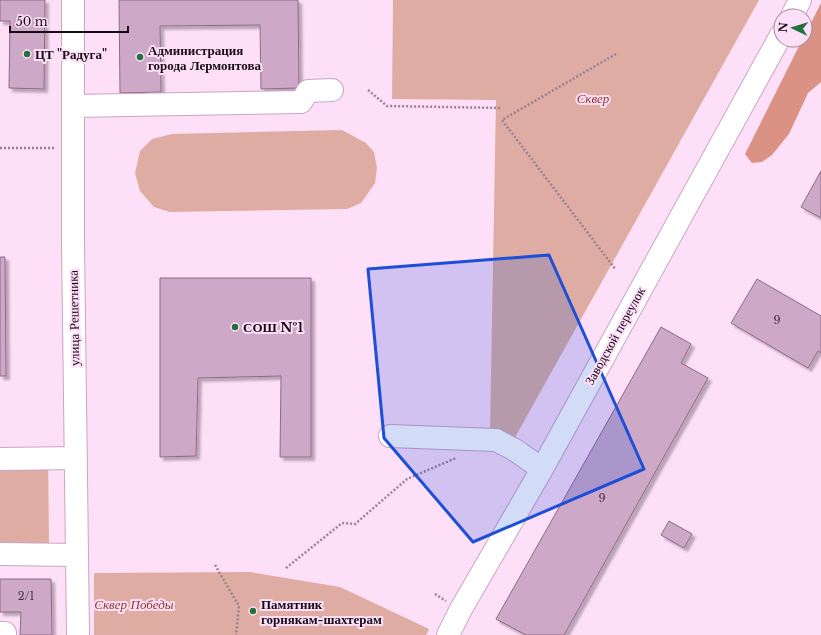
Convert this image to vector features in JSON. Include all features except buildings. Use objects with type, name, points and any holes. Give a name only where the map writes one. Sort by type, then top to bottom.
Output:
[{"type":"street","name":"улица Решетника","points":[[73,0],[73,242],[78,635]]},
{"type":"street","name":"Заводской переулок","points":[[448,635],[461,609],[542,469],[774,48]]},
{"type":"street","points":[[73,106],[301,102],[308,91],[332,90]]},
{"type":"street","points":[[390,436],[496,440],[515,450],[542,469]]},
{"type":"street","points":[[0,459],[76,458]]},
{"type":"street","points":[[0,554],[77,555]]},
{"type":"street","points":[[0,633],[5,633],[5,635]]},
{"type":"path","points":[[616,54],[502,120],[616,270]]},
{"type":"path","points":[[368,90],[387,106],[502,108]]},
{"type":"path","points":[[0,148],[59,148]]},
{"type":"path","points":[[286,568],[342,523],[355,524],[407,479],[462,455]]},
{"type":"path","points":[[215,565],[239,606],[236,635]]},
{"type":"highlighted area","points":[[549,255],[644,469],[473,542],[384,438],[368,269]]},
{"type":"green space","name":"Сквер","points":[[393,0],[759,0],[513,441],[490,432],[496,100],[392,99]]},
{"type":"green space","points":[[342,130],[366,143],[374,152],[377,168],[375,183],[361,203],[347,209],[170,212],[154,207],[140,191],[135,173],[140,151],[152,139],[172,134]]},
{"type":"green space","points":[[48,449],[49,544],[0,544],[0,450]]},
{"type":"green space","name":"Сквер Победы","points":[[250,572],[340,587],[429,629],[426,635],[94,635],[94,573]]},
{"type":"shaded area","points":[[821,3],[821,82],[808,93],[789,134],[772,155],[762,162],[752,163],[745,154],[798,48],[813,48],[813,19]]},
{"type":"place","name":"ЦТ \"Радуга\"","points":[[27,54]]},
{"type":"place","name":"Администрация города Лермонтова","points":[[140,57]]},
{"type":"place","name":"СОШ №1","points":[[235,327]]},
{"type":"place","name":"Памятник горнякам-шахтерам","points":[[253,611]]}]
